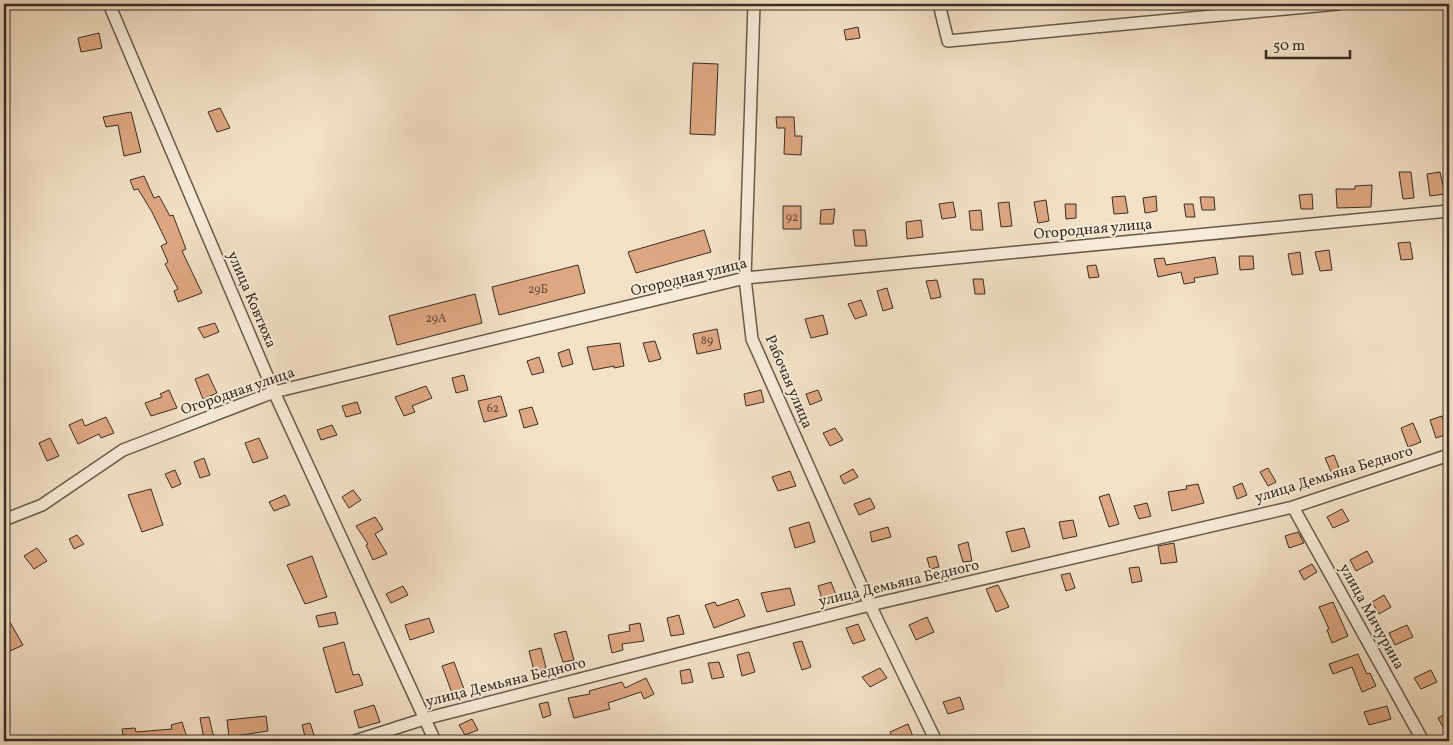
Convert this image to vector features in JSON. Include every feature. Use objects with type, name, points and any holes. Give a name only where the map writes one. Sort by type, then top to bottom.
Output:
[{"type":"street","name":"улица Ковтюха","points":[[109,4],[274,392],[434,741]]},
{"type":"street","name":"Рабочая улица","points":[[754,4],[745,278],[752,339],[870,605],[936,741]]},
{"type":"street","points":[[939,4],[948,40],[1338,4]]},
{"type":"street","name":"Огородная улица","points":[[4,520],[42,505],[122,450],[274,392],[745,278],[1449,211]]},
{"type":"street","name":"улица Демьяна Бедного","points":[[355,741],[424,719],[870,605],[1293,507],[1449,455]]},
{"type":"street","name":"улица Мичурина","points":[[1293,507],[1423,741]]},
{"type":"building","points":[[858,27],[860,38],[846,40],[844,30]]},
{"type":"building","points":[[99,33],[102,48],[81,52],[78,38]]},
{"type":"building","points":[[693,63],[718,64],[715,135],[690,134]]},
{"type":"building","points":[[220,108],[230,128],[217,132],[208,112]]},
{"type":"building","points":[[131,112],[141,152],[124,156],[118,125],[106,127],[103,117]]},
{"type":"building","points":[[776,117],[794,117],[795,136],[802,136],[801,155],[784,154],[785,128],[777,128]]},
{"type":"building","points":[[1399,172],[1411,172],[1414,198],[1403,199]]},
{"type":"building","points":[[1440,172],[1445,194],[1430,196],[1427,174]]},
{"type":"building","points":[[144,176],[154,198],[159,196],[170,216],[173,215],[186,249],[182,251],[202,293],[178,302],[174,291],[178,289],[165,264],[168,262],[161,246],[167,243],[152,212],[138,189],[134,190],[130,180]]},
{"type":"building","points":[[1372,185],[1371,207],[1337,208],[1336,189],[1355,189],[1355,186]]},
{"type":"building","points":[[1312,194],[1313,209],[1301,209],[1299,195]]},
{"type":"building","points":[[1125,196],[1128,213],[1114,214],[1112,197]]},
{"type":"building","points":[[1156,196],[1157,211],[1145,213],[1143,198]]},
{"type":"building","points":[[1200,197],[1214,197],[1215,210],[1202,210]]},
{"type":"building","points":[[1046,200],[1049,221],[1038,223],[1034,202]]},
{"type":"building","points":[[953,202],[956,217],[942,219],[939,204]]},
{"type":"building","points":[[1009,202],[1012,226],[1001,227],[998,203]]},
{"type":"building","points":[[1065,204],[1076,204],[1076,218],[1066,219]]},
{"type":"building","points":[[1184,204],[1193,204],[1195,217],[1186,217]]},
{"type":"building","points":[[783,206],[801,206],[801,229],[783,229]]},
{"type":"building","points":[[835,209],[833,224],[820,224],[821,210]]},
{"type":"building","points":[[981,210],[983,230],[971,230],[969,211]]},
{"type":"building","points":[[921,220],[923,237],[907,239],[906,222]]},
{"type":"building","points":[[704,230],[711,252],[636,273],[628,252]]},
{"type":"building","points":[[853,230],[865,230],[867,246],[855,246]]},
{"type":"building","points":[[1410,242],[1413,259],[1401,260],[1398,243]]},
{"type":"building","points":[[1329,250],[1332,270],[1320,271],[1315,252]]},
{"type":"building","points":[[1300,252],[1303,274],[1292,275],[1288,254]]},
{"type":"building","points":[[1239,256],[1253,256],[1254,269],[1240,270]]},
{"type":"building","points":[[1215,257],[1218,274],[1194,278],[1195,282],[1184,284],[1181,272],[1158,277],[1154,259],[1164,258],[1166,265]]},
{"type":"building","points":[[578,265],[585,293],[499,315],[492,287]]},
{"type":"building","points":[[1096,265],[1099,277],[1089,278],[1087,266]]},
{"type":"building","points":[[973,279],[983,279],[985,294],[975,294]]},
{"type":"building","points":[[937,280],[941,297],[931,299],[926,281]]},
{"type":"building","points":[[887,288],[893,308],[883,311],[877,291]]},
{"type":"building","points":[[475,294],[482,323],[397,345],[389,316]]},
{"type":"building","points":[[861,300],[867,315],[855,319],[848,304]]},
{"type":"building","points":[[823,315],[828,334],[811,338],[805,319]]},
{"type":"building","points":[[215,323],[219,332],[204,338],[198,328]]},
{"type":"building","points":[[717,329],[721,349],[697,354],[693,334]]},
{"type":"building","points":[[655,341],[661,359],[649,362],[643,343]]},
{"type":"building","points":[[620,343],[624,366],[593,370],[587,347]]},
{"type":"building","points":[[569,349],[573,364],[562,367],[558,353]]},
{"type":"building","points":[[539,357],[544,372],[532,375],[527,361]]},
{"type":"building","points":[[208,374],[217,393],[203,399],[195,379]]},
{"type":"building","points":[[464,375],[468,390],[456,393],[452,378]]},
{"type":"building","points":[[426,386],[432,398],[412,406],[415,412],[404,416],[395,397]]},
{"type":"building","points":[[169,390],[177,408],[151,416],[145,403],[162,397],[160,394]]},
{"type":"building","points":[[761,390],[764,402],[746,406],[744,394]]},
{"type":"building","points":[[818,390],[822,400],[810,405],[806,394]]},
{"type":"building","points":[[501,396],[507,416],[484,422],[478,401]]},
{"type":"building","points":[[357,402],[361,413],[346,417],[342,406]]},
{"type":"building","points":[[532,407],[538,424],[524,428],[519,410]]},
{"type":"building","points":[[1442,416],[1448,434],[1436,438],[1430,420]]},
{"type":"building","points":[[106,417],[114,433],[101,438],[99,434],[78,444],[69,425],[82,419],[85,426]]},
{"type":"building","points":[[1413,423],[1421,442],[1408,447],[1401,428]]},
{"type":"building","points":[[332,425],[337,435],[321,440],[317,430]]},
{"type":"building","points":[[835,428],[843,440],[830,446],[823,433]]},
{"type":"building","points":[[50,438],[59,456],[47,461],[39,443]]},
{"type":"building","points":[[259,438],[268,458],[253,463],[245,443]]},
{"type":"building","points":[[1334,455],[1341,473],[1333,476],[1325,458]]},
{"type":"building","points":[[204,458],[210,475],[200,478],[194,462]]},
{"type":"building","points":[[1268,468],[1276,482],[1268,486],[1260,472]]},
{"type":"building","points":[[853,469],[858,477],[844,484],[840,476]]},
{"type":"building","points":[[175,470],[181,484],[172,488],[165,474]]},
{"type":"building","points":[[790,471],[796,486],[778,491],[772,477]]},
{"type":"building","points":[[1242,483],[1247,495],[1237,499],[1233,487]]},
{"type":"building","points":[[1198,484],[1204,503],[1172,511],[1168,492],[1187,489],[1186,486]]},
{"type":"building","points":[[151,489],[163,525],[142,532],[128,495]]},
{"type":"building","points":[[353,490],[361,500],[349,508],[342,497]]},
{"type":"building","points":[[1109,494],[1119,524],[1109,527],[1099,497]]},
{"type":"building","points":[[285,495],[290,505],[274,511],[269,502]]},
{"type":"building","points":[[870,498],[875,508],[859,515],[854,504]]},
{"type":"building","points":[[1147,503],[1151,516],[1139,519],[1134,506]]},
{"type":"building","points":[[1342,509],[1349,521],[1333,528],[1327,517]]},
{"type":"building","points":[[375,517],[383,529],[375,534],[387,554],[373,560],[366,545],[368,544],[356,526]]},
{"type":"building","points":[[1073,520],[1077,536],[1063,539],[1059,522]]},
{"type":"building","points":[[809,522],[815,542],[795,548],[789,528]]},
{"type":"building","points":[[888,527],[891,537],[872,542],[870,532]]},
{"type":"building","points":[[1024,528],[1030,547],[1012,552],[1006,532]]},
{"type":"building","points":[[1298,532],[1304,543],[1289,548],[1285,536]]},
{"type":"building","points":[[77,535],[84,544],[74,549],[69,539]]},
{"type":"building","points":[[968,542],[972,561],[963,562],[958,545]]},
{"type":"building","points":[[1174,543],[1177,562],[1161,564],[1158,546]]},
{"type":"building","points":[[37,548],[47,561],[34,569],[24,556]]},
{"type":"building","points":[[1367,551],[1373,562],[1356,571],[1350,560]]},
{"type":"building","points":[[312,556],[327,597],[305,604],[287,565]]},
{"type":"building","points":[[936,556],[939,567],[930,569],[927,558]]},
{"type":"building","points":[[1312,564],[1317,572],[1304,580],[1299,571]]},
{"type":"building","points":[[1139,567],[1142,581],[1132,583],[1129,568]]},
{"type":"building","points":[[1070,573],[1075,588],[1066,591],[1061,575]]},
{"type":"building","points":[[831,582],[836,595],[822,599],[818,586]]},
{"type":"building","points":[[998,585],[1009,607],[996,612],[986,589]]},
{"type":"building","points":[[403,586],[408,595],[391,603],[386,594]]},
{"type":"building","points":[[790,588],[795,605],[767,612],[761,593]]},
{"type":"building","points":[[1384,595],[1391,607],[1379,614],[1372,602]]},
{"type":"building","points":[[738,599],[745,616],[714,628],[705,605],[715,602],[717,606]]},
{"type":"building","points":[[1333,602],[1348,636],[1332,643],[1327,630],[1329,629],[1319,607]]},
{"type":"building","points":[[4,612],[23,645],[4,654]]},
{"type":"building","points":[[335,612],[338,624],[319,627],[316,616]]},
{"type":"building","points":[[679,615],[684,634],[671,636],[667,618]]},
{"type":"building","points":[[927,617],[934,632],[916,640],[909,625]]},
{"type":"building","points":[[429,618],[434,632],[410,640],[405,625]]},
{"type":"building","points":[[640,623],[644,641],[622,644],[623,650],[612,653],[608,635],[630,631],[629,625]]},
{"type":"building","points":[[858,624],[865,640],[853,644],[846,628]]},
{"type":"building","points":[[1407,625],[1413,637],[1395,645],[1389,633]]},
{"type":"building","points":[[566,631],[574,660],[563,662],[554,634]]},
{"type":"building","points":[[802,641],[811,667],[802,670],[793,643]]},
{"type":"building","points":[[344,642],[353,675],[359,674],[363,685],[336,693],[323,648]]},
{"type":"building","points":[[541,648],[546,668],[534,671],[529,651]]},
{"type":"building","points":[[749,652],[755,672],[742,676],[737,655]]},
{"type":"building","points":[[1358,654],[1367,674],[1370,673],[1376,686],[1362,692],[1352,667],[1333,674],[1329,664]]},
{"type":"building","points":[[454,662],[464,689],[452,693],[442,666]]},
{"type":"building","points":[[719,662],[724,677],[712,679],[708,663]]},
{"type":"building","points":[[880,668],[887,678],[870,687],[862,677]]},
{"type":"building","points":[[690,669],[693,682],[682,684],[680,671]]},
{"type":"building","points":[[1431,670],[1437,682],[1421,689],[1414,678]]},
{"type":"building","points":[[646,678],[654,694],[644,699],[641,692],[608,703],[610,709],[574,718],[568,698],[590,694],[589,691],[622,682],[625,688]]},
{"type":"building","points":[[960,697],[964,709],[948,714],[943,702]]},
{"type":"building","points":[[548,702],[551,715],[543,718],[539,704]]},
{"type":"building","points":[[374,705],[380,722],[359,728],[354,711]]},
{"type":"building","points":[[1387,706],[1391,719],[1369,725],[1364,712]]},
{"type":"building","points":[[1449,712],[1449,724],[1443,727],[1438,718]]},
{"type":"building","points":[[266,716],[268,731],[229,737],[227,720]]},
{"type":"building","points":[[209,717],[214,738],[204,739],[200,718]]},
{"type":"building","points":[[472,719],[478,730],[465,735],[459,725]]},
{"type":"building","points":[[182,722],[188,741],[124,741],[122,729],[135,728],[136,732],[172,729],[171,725]]},
{"type":"building","points":[[310,723],[315,738],[306,740],[302,725]]},
{"type":"building","points":[[908,724],[914,739],[894,741],[890,732]]}]
